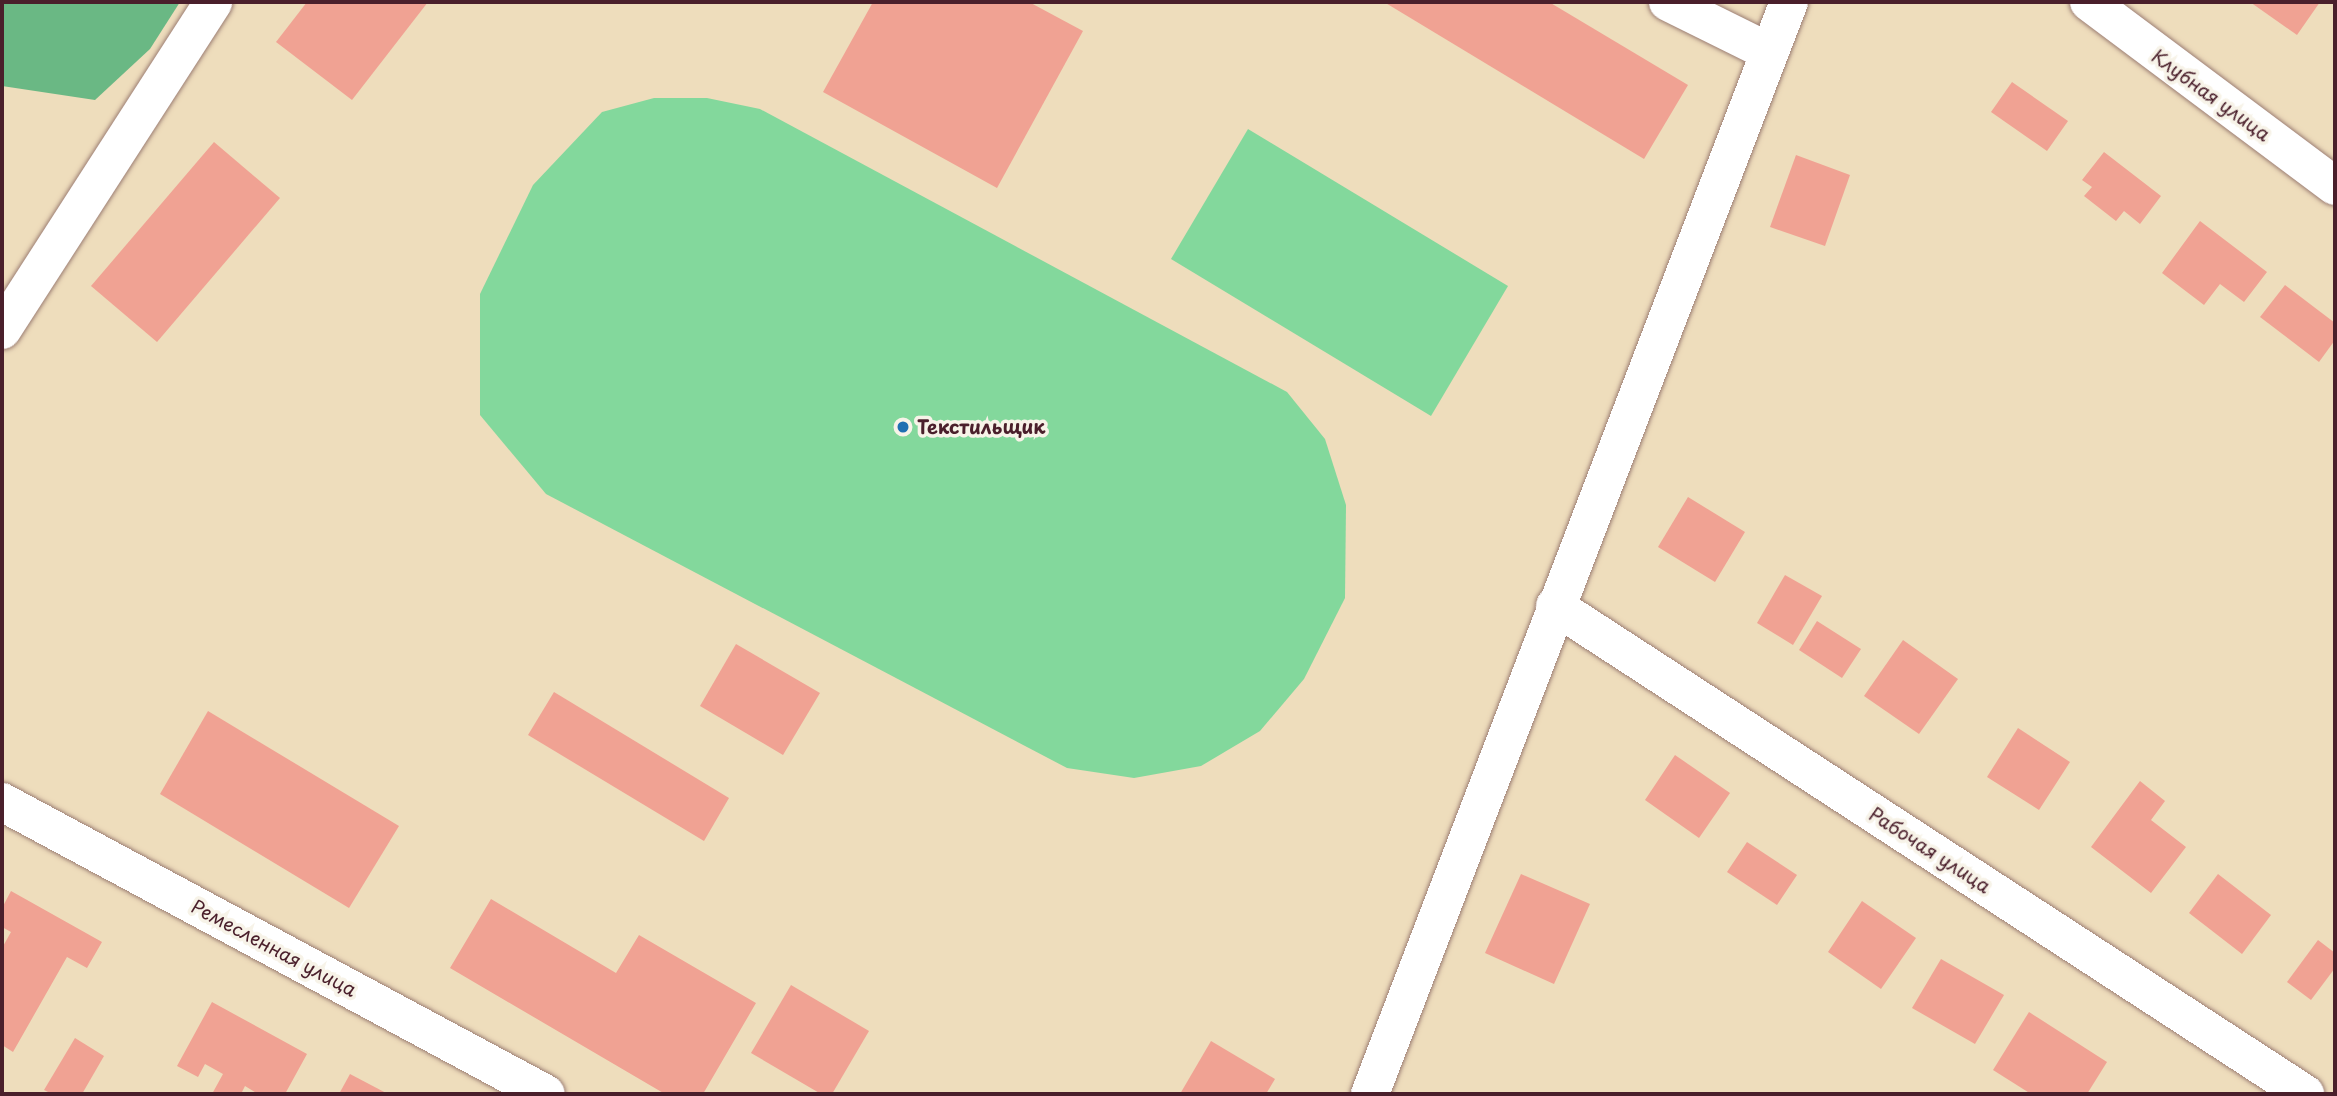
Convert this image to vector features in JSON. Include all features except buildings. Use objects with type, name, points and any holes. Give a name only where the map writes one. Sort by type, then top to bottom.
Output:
[{"type":"street","points":[[2,330],[213,2]]},
{"type":"street","points":[[1668,2],[1769,52]]},
{"type":"street","points":[[1370,1094],[1789,2]]},
{"type":"street","name":"Клубная улица","points":[[2089,2],[2335,186]]},
{"type":"street","name":"Рабочая улица","points":[[1555,606],[2305,1094]]},
{"type":"street","name":"Ремесленная улица","points":[[2,803],[546,1094]]},
{"type":"green space","points":[[2,2],[180,2],[150,49],[95,100],[2,86]]},
{"type":"green space","name":"Текстильщик","points":[[654,98],[707,98],[760,109],[1287,392],[1325,439],[1346,505],[1345,598],[1304,679],[1260,731],[1201,766],[1134,778],[1067,768],[546,494],[480,415],[480,294],[533,185],[602,112]]},
{"type":"green space","points":[[1248,129],[1508,286],[1431,416],[1171,259]]},
{"type":"place","name":"Текстильщик","points":[[903,427]]}]
